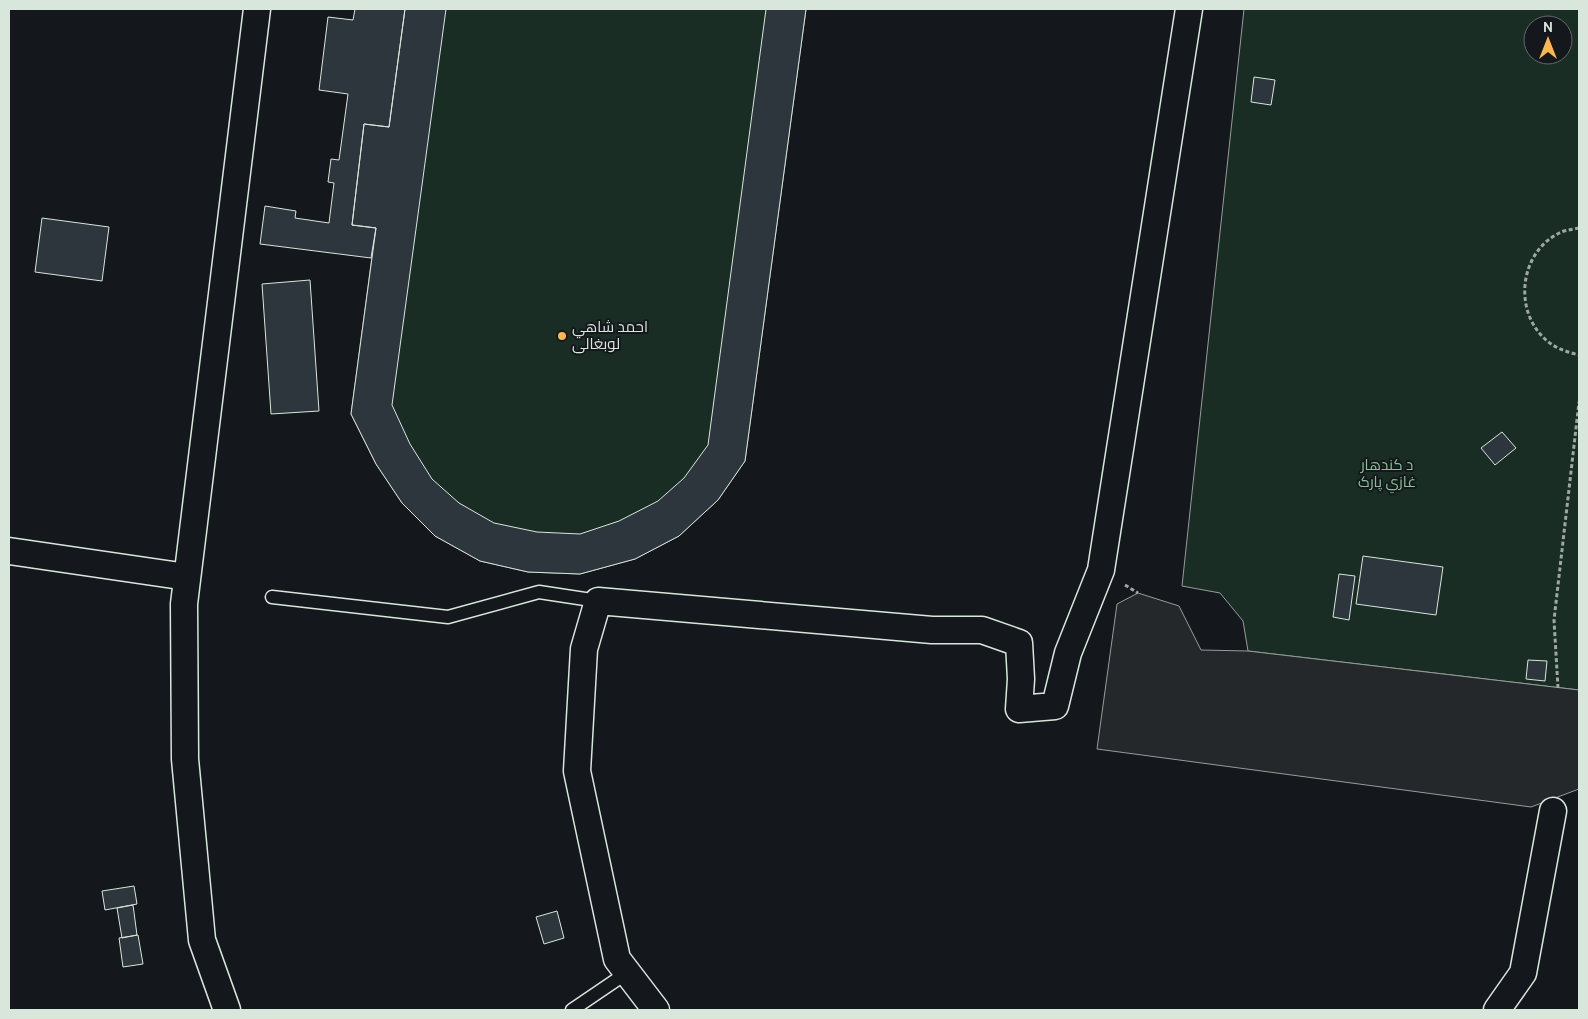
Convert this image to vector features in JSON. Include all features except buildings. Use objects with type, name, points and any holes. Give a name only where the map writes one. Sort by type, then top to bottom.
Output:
[{"type":"street","points":[[227,1010],[202,940],[186,768],[184,604],[257,9]]},
{"type":"street","points":[[656,1010],[617,959],[577,771],[584,649],[598,601],[932,630],[982,630],[1019,643],[1021,679],[1019,709],[1055,706],[1068,653],[1101,570],[1189,9]]},
{"type":"street","points":[[9,551],[187,577]]},
{"type":"street","points":[[1497,1010],[1523,973],[1553,811]]},
{"type":"lane","points":[[272,597],[448,617],[540,592],[598,601]]},
{"type":"lane","points":[[572,1010],[628,972]]},
{"type":"path","points":[[1579,228],[1563,232],[1545,243],[1532,260],[1524,281],[1524,302],[1532,323],[1545,340],[1563,351],[1579,355]]},
{"type":"path","points":[[1558,688],[1554,620],[1579,402]]},
{"type":"green space","name":"احمد شاهي لوبغالی","points":[[405,9],[806,9],[745,461],[718,500],[679,536],[635,559],[580,574],[528,572],[480,561],[435,536],[402,503],[376,464],[351,414]]},
{"type":"green space","name":"د کندهار غازي پارک","points":[[1244,9],[1579,9],[1579,690],[1248,651],[1243,621],[1220,593],[1182,586]]},
{"type":"shaded area","points":[[1138,593],[1179,606],[1201,650],[1248,651],[1579,690],[1579,789],[1531,807],[1097,749],[1117,604]]},
{"type":"place","name":"احمد شاهي لوبغالی","points":[[562,336]]}]
